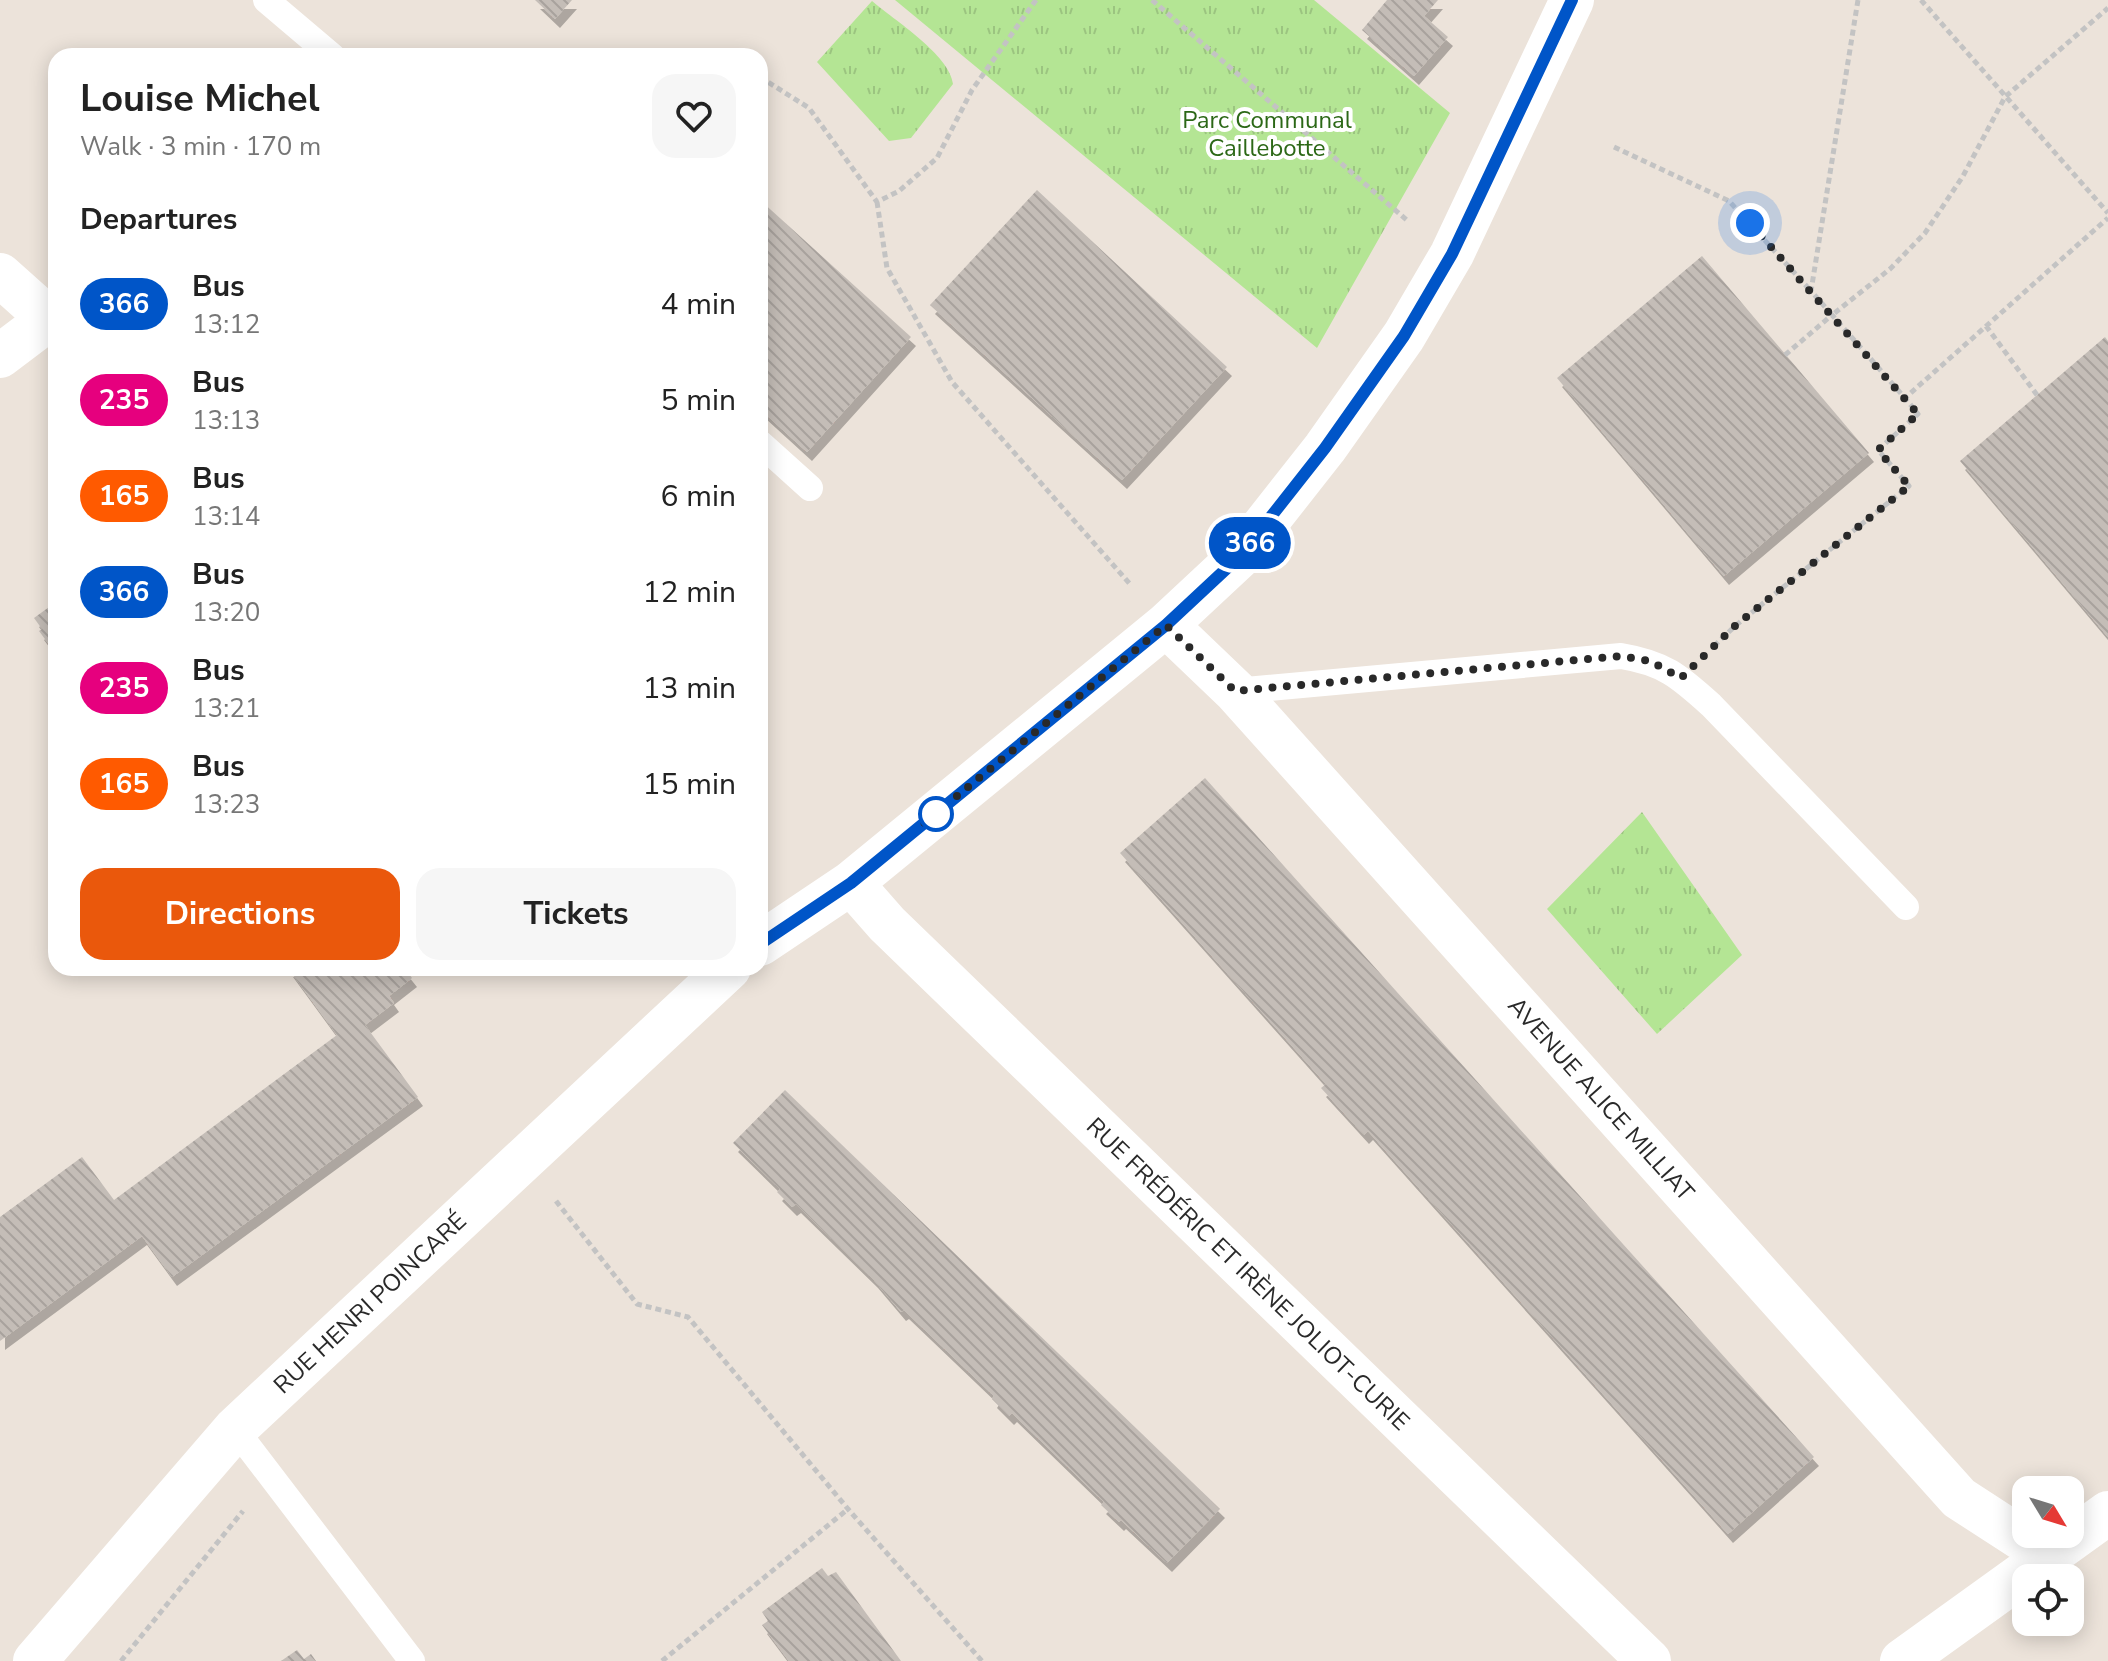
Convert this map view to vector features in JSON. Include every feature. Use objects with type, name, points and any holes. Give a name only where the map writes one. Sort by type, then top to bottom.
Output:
[{"type":"street","points":[[768,939],[851,883],[1166,625],[1240,556],[1325,448],[1404,336],[1452,254],[1572,0]]},
{"type":"street","points":[[0,275],[48,318]]},
{"type":"street","points":[[0,356],[48,325]]},
{"type":"street","name":"AVENUE ALICE MILLIAT","points":[[1166,625],[1235,691],[1959,1498],[2050,1557]]},
{"type":"street","name":"RUE FRÉDÉRIC ET IRÈNE JOLIOT-CURIE","points":[[851,883],[887,924],[1649,1661]]},
{"type":"street","name":"RUE HENRI POINCARÉ","points":[[35,1661],[235,1429],[720,976]]},
{"type":"street","points":[[1902,1661],[2108,1513]]},
{"type":"lane","points":[[266,0],[323,48]]},
{"type":"lane","points":[[768,450],[810,488]]},
{"type":"lane","points":[[1235,691],[1621,656],[1650,661],[1681,678],[1711,705],[1906,907]]},
{"type":"lane","points":[[235,1429],[412,1661]]},
{"type":"path","points":[[877,202],[899,191],[937,158],[972,90],[1036,0]]},
{"type":"path","points":[[1152,0],[1394,211],[1452,254]]},
{"type":"path","points":[[1811,291],[1858,0]]},
{"type":"path","points":[[1905,398],[2108,216],[1921,0]]},
{"type":"path","points":[[1785,355],[1890,269],[1925,233],[1963,176],[2005,97],[2108,8]]},
{"type":"path","points":[[768,82],[809,108],[877,202],[887,268],[952,382],[1166,625]]},
{"type":"path","points":[[1614,147],[1729,201],[1918,414],[1878,450],[1909,486],[1735,626],[1681,678]]},
{"type":"path","points":[[1986,326],[2037,395]]},
{"type":"path","points":[[523,1159],[637,1304],[688,1317],[848,1509],[982,1661]]},
{"type":"path","points":[[121,1661],[272,1476]]},
{"type":"path","points":[[662,1661],[848,1509]]},
{"type":"green space","name":"Parc Communal Caillebotte","points":[[895,0],[1314,0],[1450,113],[1317,348]]},
{"type":"green space","points":[[872,1],[932,50],[950,73],[953,84],[911,138],[889,141],[817,62]]},
{"type":"green space","points":[[1642,812],[1742,955],[1657,1034],[1547,909]]},
{"type":"building","points":[[535,0],[572,0],[555,19]]},
{"type":"building","points":[[1387,0],[1438,0],[1424,16],[1448,37],[1414,76],[1362,30]]},
{"type":"building","points":[[1037,190],[1227,367],[1122,480],[930,305]]},
{"type":"building","points":[[768,207],[911,337],[807,452],[768,416]]},
{"type":"building","points":[[1702,256],[1869,453],[1724,576],[1557,378]]},
{"type":"building","points":[[2105,337],[2108,341],[2108,637],[1960,461]]},
{"type":"building","points":[[48,608],[48,643],[39,631],[42,629],[34,618]]},
{"type":"building","points":[[1205,778],[1814,1457],[1728,1534],[1368,1131],[1364,1135],[1321,1088],[1326,1084],[1120,853]]},
{"type":"building","points":[[294,976],[410,976],[412,978],[389,996],[394,1003],[365,1025],[418,1097],[172,1277],[142,1236],[0,1341],[0,1217],[82,1157],[114,1200],[337,1035]]},
{"type":"building","points":[[785,1090],[1220,1509],[1167,1563],[1101,1505],[1104,1502],[1012,1413],[1009,1416],[992,1399],[994,1396],[904,1310],[901,1312],[873,1279],[796,1204],[792,1207],[777,1192],[780,1189],[733,1143]]},
{"type":"building","points":[[822,1568],[828,1576],[836,1572],[901,1661],[789,1661],[762,1625],[768,1621],[762,1612]]},
{"type":"building","points":[[297,1650],[304,1659],[311,1654],[316,1661],[281,1661]]},
{"type":"bus line","name":"366","points":[[768,938],[851,883],[1166,625],[1240,556],[1325,448],[1404,336],[1452,254],[1572,0]]},
{"type":"route","points":[[936,814],[924,823],[1166,625],[1235,691],[1621,656],[1650,661],[1681,678],[1735,626],[1909,486],[1878,450],[1918,414],[1750,223]]}]
